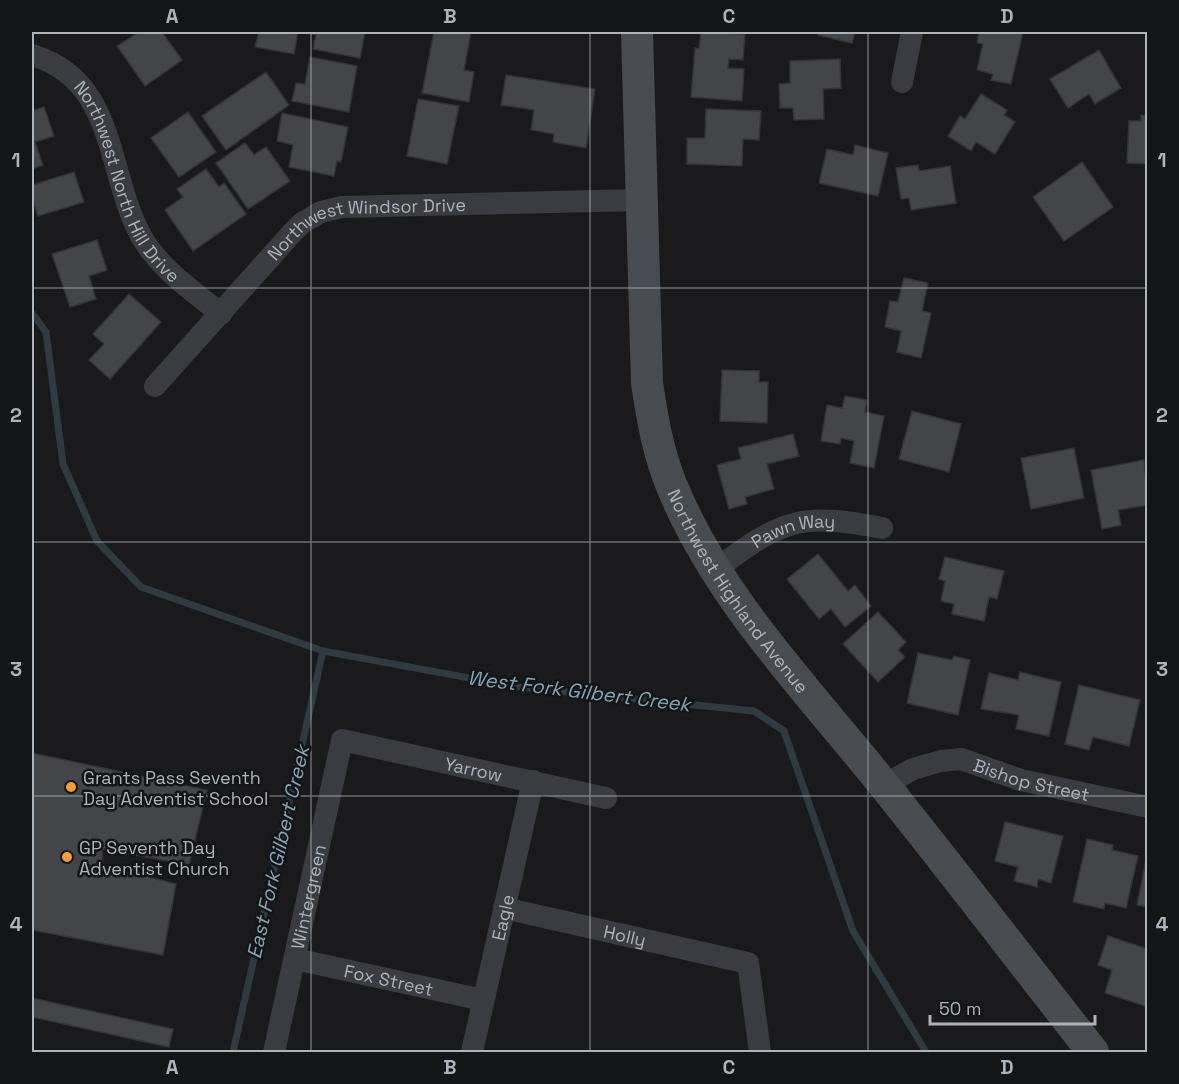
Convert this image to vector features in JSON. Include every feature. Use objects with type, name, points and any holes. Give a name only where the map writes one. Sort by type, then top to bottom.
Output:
[{"type":"main road","name":"Northwest Highland Avenue","points":[[637,32],[644,339],[653,423],[671,484],[715,570],[763,636],[884,785],[1093,1053]]},
{"type":"street","points":[[902,82],[912,32]]},
{"type":"street","name":"Northwest North Hill Drive","points":[[32,55],[63,69],[83,86],[98,110],[140,233],[152,252],[173,276],[221,314]]},
{"type":"street","name":"Northwest Windsor Drive","points":[[155,386],[302,223],[321,212],[342,207],[386,205],[641,200]]},
{"type":"street","name":"Pawn Way","points":[[715,570],[777,529],[797,522],[837,519],[882,528]]},
{"type":"street","name":"Yarrow","points":[[342,741],[606,798]]},
{"type":"street","name":"Wintergreen","points":[[274,1053],[342,741]]},
{"type":"street","name":"Bishop Street","points":[[884,785],[913,769],[941,761],[961,759],[1021,780],[1148,807]]},
{"type":"street","name":"Eagle","points":[[472,1053],[533,781]]},
{"type":"street","name":"Holly","points":[[504,908],[748,963],[760,1053]]},
{"type":"street","name":"Fox Street","points":[[295,958],[483,1000]]},
{"type":"building","points":[[139,32],[162,32],[182,60],[145,86],[117,46]]},
{"type":"building","points":[[259,32],[298,32],[294,54],[255,47]]},
{"type":"building","points":[[305,32],[365,32],[360,58],[313,49],[316,35]]},
{"type":"building","points":[[434,32],[471,32],[464,70],[474,72],[469,102],[422,93]]},
{"type":"building","points":[[701,32],[745,34],[743,60],[729,59],[728,68],[744,69],[742,101],[691,97],[695,48],[699,49]]},
{"type":"building","points":[[819,32],[855,32],[852,43],[818,35]]},
{"type":"building","points":[[979,32],[1023,32],[1011,84],[991,80],[993,74],[977,70],[983,44],[977,43]]},
{"type":"building","points":[[1099,50],[1121,88],[1095,104],[1089,94],[1068,108],[1050,79]]},
{"type":"building","points":[[310,57],[357,66],[349,112],[292,101],[296,83],[305,84]]},
{"type":"building","points":[[840,59],[841,88],[823,89],[824,119],[794,120],[793,108],[780,108],[779,84],[790,83],[790,61]]},
{"type":"building","points":[[266,72],[289,105],[226,150],[202,116]]},
{"type":"building","points":[[506,75],[595,89],[586,148],[553,142],[554,134],[531,130],[534,110],[501,105]]},
{"type":"building","points":[[981,94],[1007,110],[1004,115],[1015,122],[995,154],[976,142],[971,151],[948,136],[960,116],[965,119]]},
{"type":"building","points":[[418,99],[459,106],[447,164],[407,156]]},
{"type":"building","points":[[44,107],[54,136],[35,142],[43,165],[32,169],[32,111]]},
{"type":"building","points":[[706,109],[761,111],[759,140],[743,139],[742,166],[687,164],[687,138],[705,138]]},
{"type":"building","points":[[188,112],[216,152],[179,177],[151,138]]},
{"type":"building","points":[[282,113],[348,127],[341,162],[337,161],[334,176],[289,167],[293,145],[277,141]]},
{"type":"building","points":[[1141,115],[1148,116],[1148,164],[1127,163],[1129,121],[1141,121]]},
{"type":"building","points":[[245,143],[254,155],[266,147],[290,181],[248,209],[216,163]]},
{"type":"building","points":[[855,145],[888,153],[878,196],[819,183],[827,149],[853,155]]},
{"type":"building","points":[[1082,162],[1113,207],[1064,241],[1033,197]]},
{"type":"building","points":[[918,165],[919,171],[950,166],[956,203],[911,210],[909,198],[901,199],[896,168]]},
{"type":"building","points":[[206,169],[219,187],[224,183],[246,214],[193,251],[165,210],[183,197],[177,189]]},
{"type":"building","points":[[74,172],[84,202],[38,216],[32,196],[32,185]]},
{"type":"building","points":[[97,240],[107,270],[89,276],[96,299],[70,307],[52,254]]},
{"type":"building","points":[[904,278],[928,283],[922,311],[931,313],[921,358],[897,352],[901,331],[885,327],[890,301],[898,302]]},
{"type":"building","points":[[129,294],[161,322],[110,379],[89,360],[104,344],[93,334]]},
{"type":"building","points":[[722,370],[759,371],[759,382],[768,382],[767,423],[720,421]]},
{"type":"building","points":[[845,396],[867,400],[865,412],[884,416],[874,468],[850,463],[854,441],[841,438],[840,444],[821,441],[827,405],[842,408]]},
{"type":"building","points":[[912,411],[961,424],[949,472],[899,459]]},
{"type":"building","points":[[793,434],[799,456],[767,464],[774,489],[745,497],[747,504],[729,509],[717,465],[741,459],[738,448]]},
{"type":"building","points":[[1074,448],[1084,498],[1031,509],[1021,458]]},
{"type":"building","points":[[1144,460],[1148,505],[1118,510],[1121,525],[1102,529],[1091,470]]},
{"type":"building","points":[[818,554],[848,591],[855,585],[871,606],[845,627],[831,609],[819,619],[787,579]]},
{"type":"building","points":[[945,557],[1004,571],[997,599],[989,597],[984,621],[952,614],[954,604],[941,601],[945,581],[939,579]]},
{"type":"building","points":[[878,612],[906,642],[898,650],[905,657],[878,682],[843,644]]},
{"type":"building","points":[[918,653],[952,660],[954,656],[970,660],[958,715],[907,703]]},
{"type":"building","points":[[1020,672],[1061,682],[1049,736],[1016,729],[1019,715],[981,709],[989,673],[1018,680]]},
{"type":"building","points":[[1079,685],[1140,700],[1129,746],[1093,737],[1089,750],[1065,744]]},
{"type":"building","name":"GP Seventh Day Adventist Church","points":[[32,753],[207,790],[189,865],[102,849],[103,865],[176,884],[163,955],[32,930]]},
{"type":"building","points":[[1005,822],[1063,836],[1051,883],[1038,879],[1037,887],[1014,881],[1018,867],[995,861]]},
{"type":"building","points":[[1087,839],[1113,845],[1112,850],[1138,856],[1126,908],[1105,903],[1104,909],[1073,902]]},
{"type":"building","points":[[1146,860],[1148,860],[1148,907],[1137,905]]},
{"type":"building","points":[[1108,936],[1148,949],[1148,1007],[1105,993],[1112,970],[1098,965]]},
{"type":"building","points":[[32,998],[173,1029],[169,1047],[32,1017]]},
{"type":"waterway","name":"West Fork Gilbert Creek","points":[[32,313],[46,332],[63,464],[97,541],[141,587],[323,651],[518,687],[754,711],[784,731],[853,931],[926,1052]]},
{"type":"waterway","name":"East Fork Gilbert Creek","points":[[233,1052],[323,651]]},
{"type":"place","name":"Grants Pass Seventh Day Adventist School","points":[[71,787]]},
{"type":"place","name":"GP Seventh Day Adventist Church","points":[[67,857]]}]
